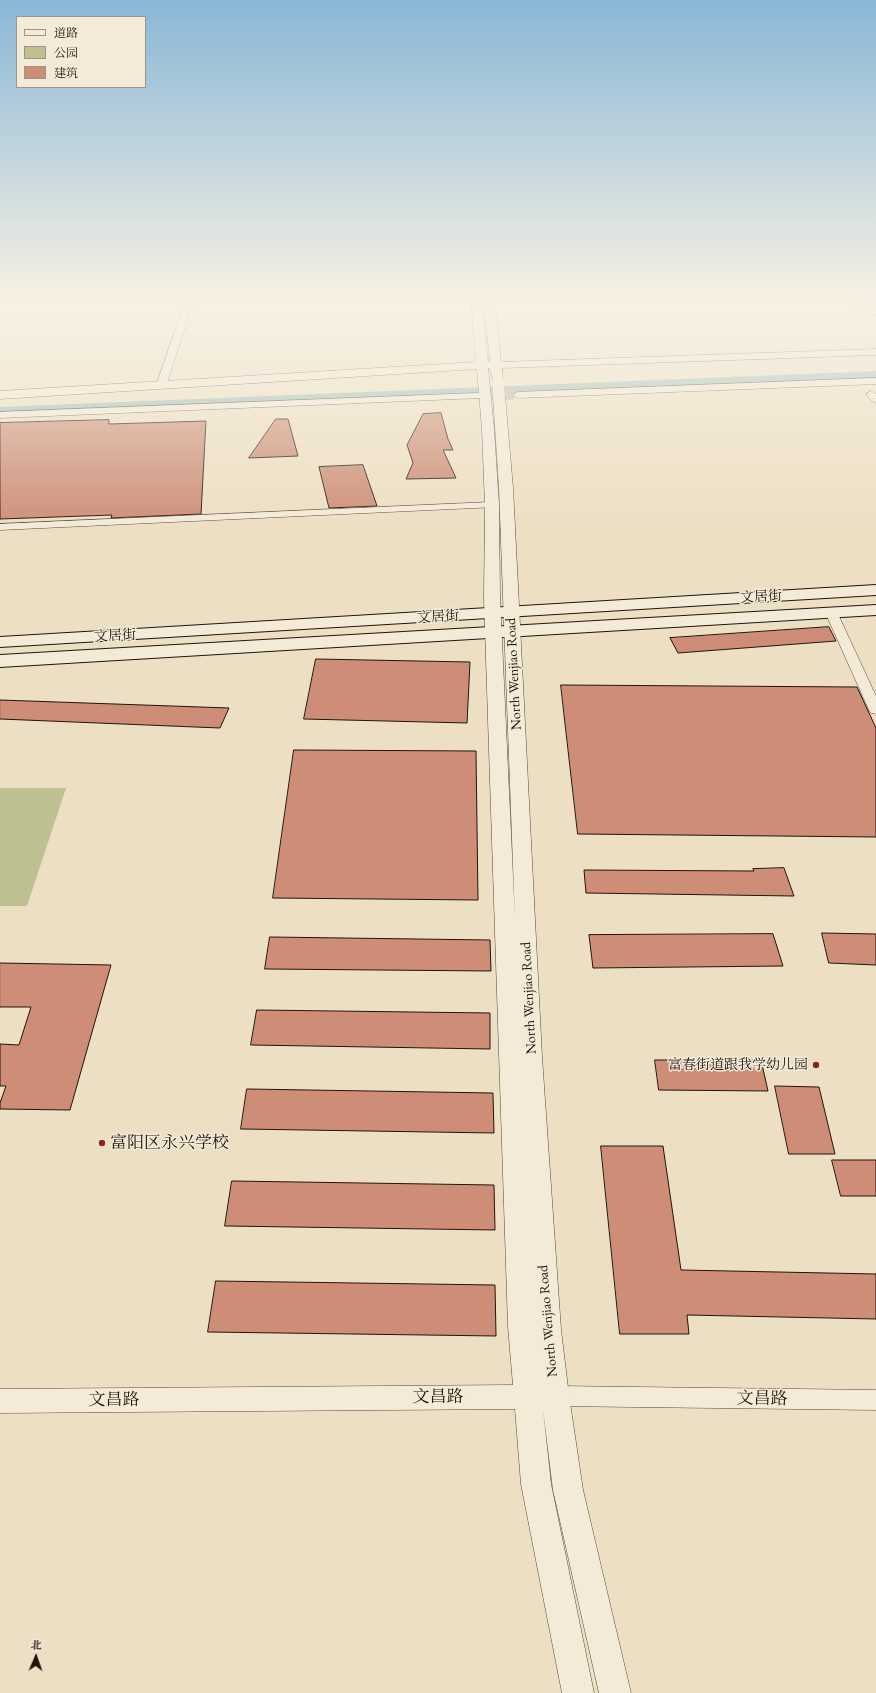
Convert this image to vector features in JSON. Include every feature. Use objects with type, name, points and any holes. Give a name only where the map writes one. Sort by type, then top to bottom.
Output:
[{"type":"main road","name":"文居街","points":[[0,661],[502,622],[876,590]]},
{"type":"main road","name":"文居街","points":[[0,642],[502,622],[876,610]]},
{"type":"street","points":[[161,386],[165,375]]},
{"type":"street","points":[[0,395],[347,375]]},
{"type":"street","name":"North Wenjiao Road","points":[[486,375],[493,392],[506,495],[502,622],[521,1326],[536,1484],[578,1693]]},
{"type":"street","name":"North Wenjiao Road","points":[[495,375],[488,429],[492,505],[502,622],[532,1064],[548,1330],[555,1396],[568,1490],[615,1693]]},
{"type":"street","points":[[0,415],[493,392],[876,381]]},
{"type":"street","points":[[0,527],[492,505]]},
{"type":"street","points":[[831,612],[876,710]]},
{"type":"street","name":"文昌路","points":[[0,1401],[555,1396],[876,1400]]},
{"type":"green space","points":[[0,788],[66,788],[27,906],[0,906]]},
{"type":"building","points":[[441,413],[448,439],[453,450],[443,450],[456,478],[406,479],[413,463],[407,445],[423,414]]},
{"type":"building","points":[[276,419],[288,419],[298,456],[249,458]]},
{"type":"building","points":[[109,420],[109,424],[206,421],[201,514],[111,518],[112,515],[0,519],[0,423]]},
{"type":"building","points":[[363,465],[377,506],[329,508],[319,467]]},
{"type":"building","points":[[829,627],[836,641],[678,653],[670,638]]},
{"type":"building","points":[[316,659],[470,662],[467,723],[304,719]]},
{"type":"building","points":[[561,685],[857,687],[876,728],[876,837],[578,834]]},
{"type":"building","points":[[0,700],[229,708],[220,728],[0,719]]},
{"type":"building","points":[[294,750],[476,751],[478,900],[273,898]]},
{"type":"building","points":[[784,868],[794,896],[586,893],[584,870],[754,871],[753,869]]},
{"type":"building","points":[[822,933],[876,934],[876,965],[829,963]]},
{"type":"building","points":[[773,934],[783,966],[593,968],[589,935]]},
{"type":"building","points":[[270,937],[490,940],[491,971],[265,969]]},
{"type":"building","points":[[0,963],[111,965],[70,1110],[0,1109],[0,1103],[6,1086],[0,1086],[0,1044],[19,1045],[31,1007],[0,1007]]},
{"type":"building","points":[[257,1010],[490,1013],[490,1049],[251,1045]]},
{"type":"building","points":[[655,1060],[761,1060],[768,1091],[659,1090]]},
{"type":"building","points":[[775,1086],[819,1087],[835,1154],[789,1154]]},
{"type":"building","points":[[247,1089],[493,1093],[494,1133],[241,1129]]},
{"type":"building","points":[[601,1146],[663,1146],[681,1270],[876,1274],[876,1319],[687,1315],[689,1334],[620,1334]]},
{"type":"building","points":[[832,1160],[876,1160],[876,1196],[841,1196]]},
{"type":"building","points":[[232,1181],[494,1185],[495,1230],[225,1226]]},
{"type":"building","points":[[216,1281],[495,1285],[496,1336],[208,1332]]},
{"type":"waterway","points":[[0,411],[876,375]]},
{"type":"tunnel","points":[[478,396],[518,395]]},
{"type":"place","name":"富春街道跟我学幼儿园","points":[[816,1065]]},
{"type":"place","name":"富阳区永兴学校","points":[[102,1143]]}]
